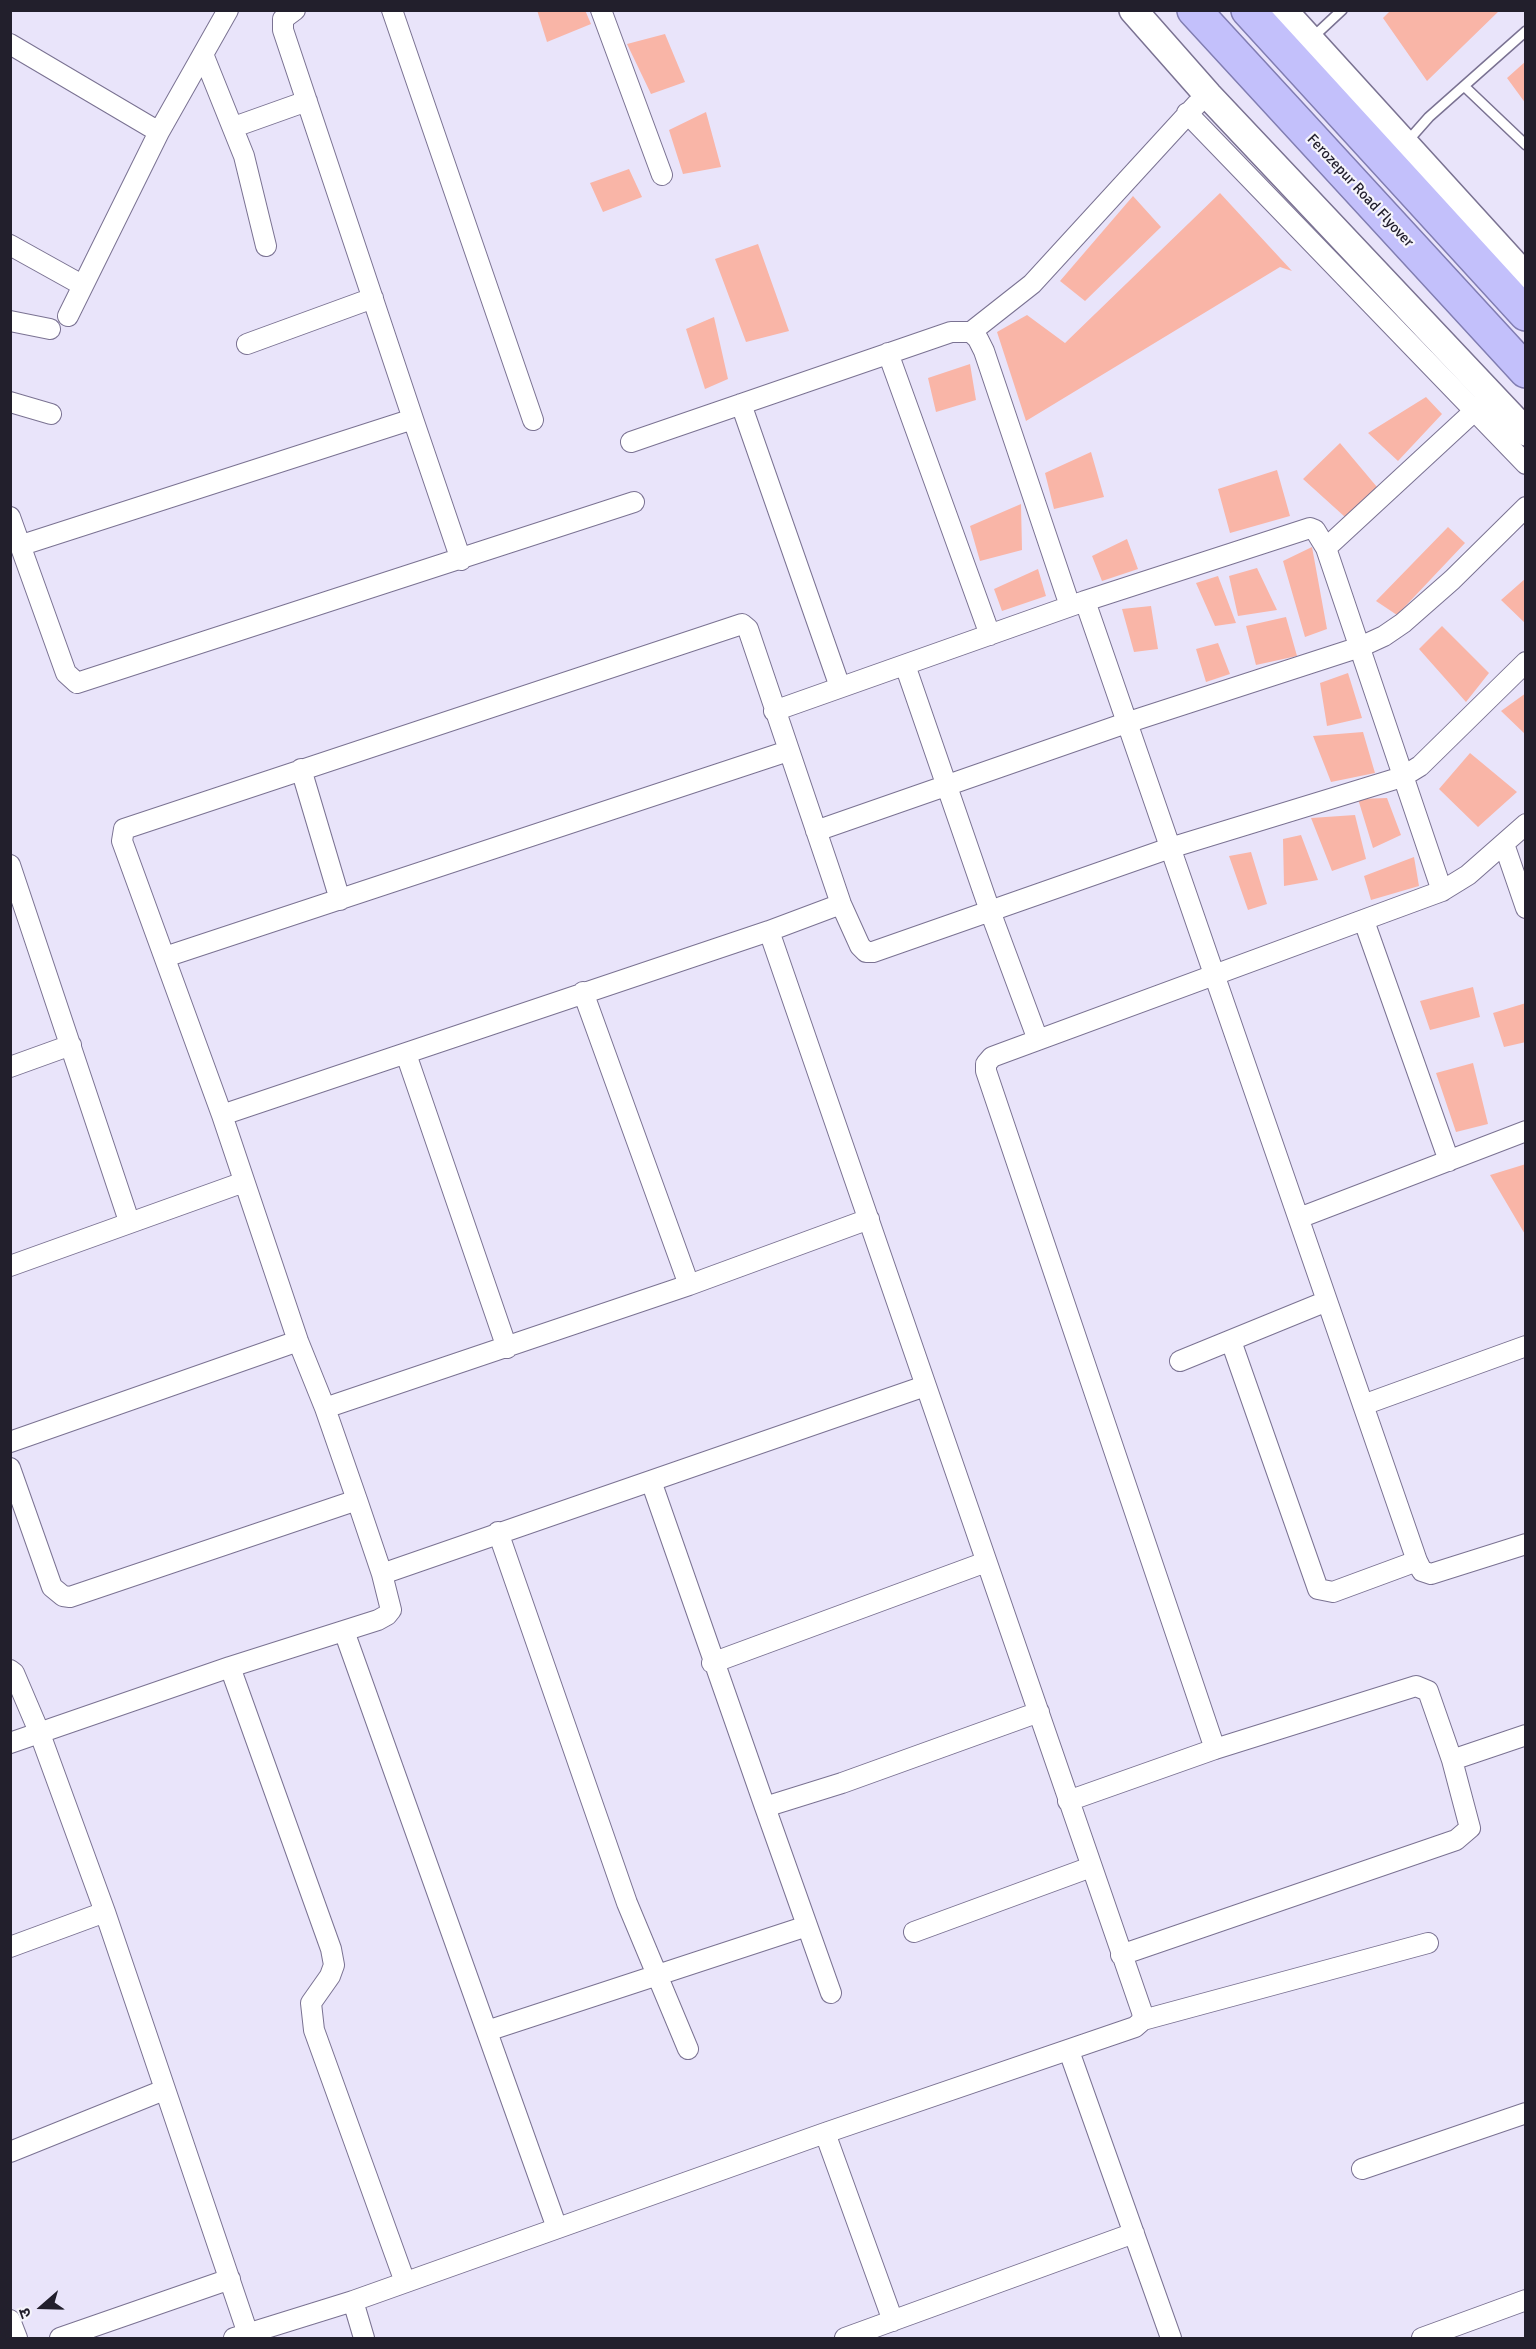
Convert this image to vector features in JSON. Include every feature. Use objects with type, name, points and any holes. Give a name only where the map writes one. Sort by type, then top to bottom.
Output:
[{"type":"highway","name":"Ferozepur Road Flyover","points":[[1194,10],[1526,371]]},
{"type":"highway","points":[[1248,10],[1526,314]]},
{"type":"main road","points":[[1133,10],[1483,403],[1526,432]]},
{"type":"main road","points":[[1285,11],[1526,277]]},
{"type":"street","points":[[68,316],[159,132],[228,10]]},
{"type":"street","points":[[295,10],[283,19],[283,30],[461,560]]},
{"type":"street","points":[[392,10],[533,420]]},
{"type":"street","points":[[601,10],[662,175]]},
{"type":"street","points":[[10,44],[159,132]]},
{"type":"street","points":[[204,54],[249,171],[266,246]]},
{"type":"street","points":[[631,442],[951,332],[971,332],[1032,284],[1187,113],[1208,95]]},
{"type":"street","points":[[234,127],[307,101]]},
{"type":"street","points":[[1187,113],[1483,403],[1526,464]]},
{"type":"street","points":[[10,245],[82,285]]},
{"type":"street","points":[[247,344],[373,297]]},
{"type":"street","points":[[10,321],[50,329]]},
{"type":"street","points":[[971,332],[978,339],[984,351],[1078,604],[1126,723],[1417,1561],[1422,1571],[1431,1574],[1526,1544]]},
{"type":"street","points":[[888,353],[990,635]]},
{"type":"street","points":[[10,402],[51,414]]},
{"type":"street","points":[[1326,548],[1483,403]]},
{"type":"street","points":[[741,404],[840,687]]},
{"type":"street","points":[[22,545],[413,419]]},
{"type":"street","points":[[10,517],[22,545],[66,673],[77,683],[634,502]]},
{"type":"street","points":[[816,831],[1126,723],[1360,647],[1384,636],[1403,623],[1452,580],[1526,507]]},
{"type":"street","points":[[774,711],[1078,604],[1304,528],[1315,530],[1326,548],[1442,891]]},
{"type":"street","points":[[10,1743],[230,1667],[378,1620],[391,1610],[382,1574],[325,1408],[298,1341],[222,1115],[122,841],[124,829],[742,624],[748,629],[774,711],[842,904],[860,945],[866,952],[873,952],[1170,848],[1402,777],[1420,766],[1526,662]]},
{"type":"street","points":[[905,665],[990,911],[1038,1040]]},
{"type":"street","points":[[165,957],[788,751]]},
{"type":"street","points":[[300,769],[340,900]]},
{"type":"street","points":[[1215,1749],[986,1071],[986,1064],[992,1057],[1442,891],[1468,875],[1526,824]]},
{"type":"street","points":[[1504,844],[1526,908]]},
{"type":"street","points":[[10,865],[129,1221]]},
{"type":"street","points":[[222,1115],[769,931],[842,904]]},
{"type":"street","points":[[1364,921],[1449,1161]]},
{"type":"street","points":[[769,931],[1143,2020]]},
{"type":"street","points":[[583,992],[689,1285]]},
{"type":"street","points":[[10,1067],[71,1045]]},
{"type":"street","points":[[406,1054],[507,1347]]},
{"type":"street","points":[[1299,1218],[1526,1131]]},
{"type":"street","points":[[10,1266],[129,1221],[243,1182]]},
{"type":"street","points":[[325,1408],[689,1285],[869,1220]]},
{"type":"street","points":[[1180,1361],[1327,1301]]},
{"type":"street","points":[[10,1442],[298,1341]]},
{"type":"street","points":[[1231,1341],[1318,1589],[1333,1592],[1417,1561]]},
{"type":"street","points":[[1363,1405],[1526,1346]]},
{"type":"street","points":[[382,1574],[498,1532],[926,1386]]},
{"type":"street","points":[[10,1468],[52,1587],[63,1596],[70,1597],[357,1500]]},
{"type":"street","points":[[651,1481],[712,1663],[831,1993]]},
{"type":"street","points":[[498,1532],[627,1903],[688,2049]]},
{"type":"street","points":[[712,1663],[986,1562]]},
{"type":"street","points":[[344,1631],[556,2228]]},
{"type":"street","points":[[230,1667],[332,1949],[334,1965],[330,1976],[311,2003],[314,2030],[405,2282]]},
{"type":"street","points":[[10,1670],[14,1673],[40,1734],[105,1912],[230,2278],[241,2336],[352,2301],[825,2133],[1069,2051],[1136,2027],[1143,2020],[1428,1943]]},
{"type":"street","points":[[1068,1801],[1215,1749],[1416,1686],[1428,1691],[1452,1760],[1470,1828],[1456,1840],[1121,1955]]},
{"type":"street","points":[[765,1807],[842,1783],[1039,1712]]},
{"type":"street","points":[[1452,1760],[1526,1735]]},
{"type":"street","points":[[914,1932],[1091,1867]]},
{"type":"street","points":[[10,1947],[105,1912]]},
{"type":"street","points":[[487,2031],[658,1977],[807,1926]]},
{"type":"street","points":[[1069,2051],[1171,2338]]},
{"type":"street","points":[[10,2152],[164,2090]]},
{"type":"street","points":[[1362,2169],[1526,2113]]},
{"type":"street","points":[[825,2133],[893,2321]]},
{"type":"street","points":[[845,2338],[1134,2233]]},
{"type":"street","points":[[60,2338],[230,2278]]},
{"type":"street","points":[[1422,2338],[1526,2300]]},
{"type":"street","points":[[352,2301],[364,2338]]},
{"type":"street","points":[[10,2320],[17,2338]]},
{"type":"lane","points":[[1310,40],[1342,10]]},
{"type":"lane","points":[[1404,144],[1429,117],[1526,31]]},
{"type":"lane","points":[[1464,86],[1526,144]]},
{"type":"building","points":[[537,10],[585,10],[591,24],[547,42]]},
{"type":"building","points":[[1391,10],[1500,10],[1427,81],[1383,18]]},
{"type":"building","points":[[665,34],[685,82],[651,94],[627,44]]},
{"type":"building","points":[[1526,61],[1526,104],[1507,78]]},
{"type":"building","points":[[706,112],[721,167],[683,174],[669,130]]},
{"type":"building","points":[[629,169],[642,197],[603,212],[590,183]]},
{"type":"building","points":[[1220,193],[1292,271],[1280,267],[1026,421],[997,332],[1027,315],[1065,343]]},
{"type":"building","points":[[1133,196],[1161,227],[1085,301],[1060,281]]},
{"type":"building","points":[[758,244],[789,331],[746,342],[715,259]]},
{"type":"building","points":[[714,317],[728,379],[705,389],[686,329]]},
{"type":"building","points":[[970,364],[976,400],[936,412],[928,378]]},
{"type":"building","points":[[1426,397],[1442,414],[1398,461],[1368,433]]},
{"type":"building","points":[[1340,443],[1377,487],[1345,517],[1303,479]]},
{"type":"building","points":[[1091,452],[1104,497],[1054,509],[1045,473]]},
{"type":"building","points":[[1277,470],[1290,516],[1230,533],[1218,489]]},
{"type":"building","points":[[1021,504],[1022,550],[980,561],[970,526]]},
{"type":"building","points":[[1448,527],[1465,543],[1397,615],[1376,601]]},
{"type":"building","points":[[1127,539],[1138,569],[1102,581],[1092,556]]},
{"type":"building","points":[[1312,547],[1327,629],[1305,637],[1283,561]]},
{"type":"building","points":[[1257,568],[1277,610],[1238,616],[1229,576]]},
{"type":"building","points":[[1038,569],[1046,596],[1002,611],[994,589]]},
{"type":"building","points":[[1218,576],[1236,623],[1215,626],[1196,583]]},
{"type":"building","points":[[1526,578],[1526,624],[1501,600]]},
{"type":"building","points":[[1151,606],[1158,649],[1134,652],[1122,609]]},
{"type":"building","points":[[1286,617],[1297,656],[1256,665],[1246,626]]},
{"type":"building","points":[[1442,626],[1489,673],[1466,702],[1419,649]]},
{"type":"building","points":[[1218,643],[1230,674],[1206,682],[1196,649]]},
{"type":"building","points":[[1348,673],[1362,718],[1327,726],[1320,683]]},
{"type":"building","points":[[1526,693],[1526,735],[1501,711]]},
{"type":"building","points":[[1363,732],[1375,773],[1331,782],[1313,736]]},
{"type":"building","points":[[1470,753],[1517,792],[1478,827],[1439,789]]},
{"type":"building","points":[[1387,798],[1401,835],[1373,848],[1358,799]]},
{"type":"building","points":[[1355,815],[1366,859],[1332,871],[1311,818]]},
{"type":"building","points":[[1301,835],[1318,880],[1284,886],[1283,839]]},
{"type":"building","points":[[1251,852],[1267,904],[1248,910],[1229,856]]},
{"type":"building","points":[[1414,857],[1419,886],[1371,900],[1364,876]]},
{"type":"building","points":[[1473,987],[1480,1017],[1430,1030],[1420,1001]]},
{"type":"building","points":[[1526,1003],[1526,1042],[1504,1047],[1493,1013]]},
{"type":"building","points":[[1473,1063],[1488,1124],[1456,1132],[1436,1073]]},
{"type":"building","points":[[1526,1164],[1526,1236],[1490,1175]]}]
